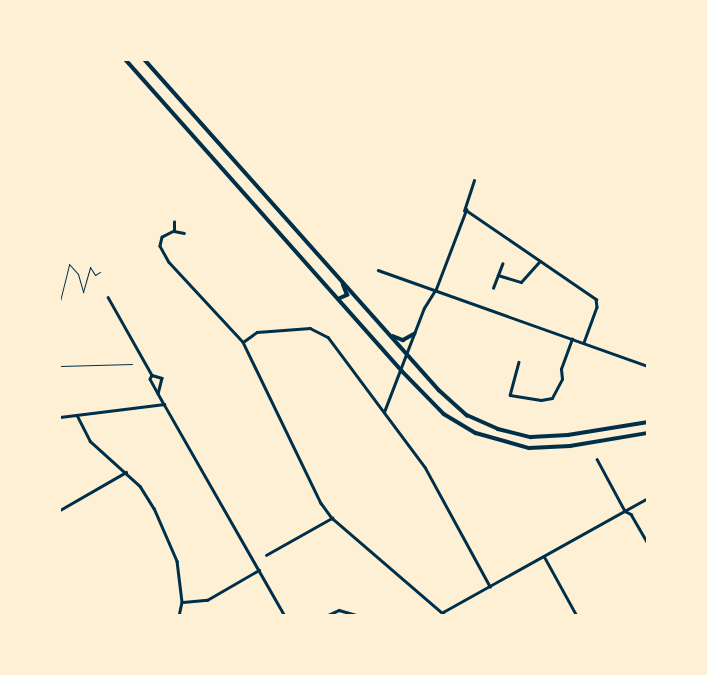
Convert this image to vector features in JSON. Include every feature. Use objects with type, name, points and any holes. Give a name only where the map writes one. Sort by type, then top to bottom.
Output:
[{"type":"main road","points":[[126,60],[402,371],[444,414],[476,433],[502,443],[529,447],[559,447],[648,433]]},
{"type":"main road","points":[[145,60],[451,403],[480,423],[498,429],[548,437],[648,422]]},
{"type":"main road","points":[[336,275],[347,296],[339,298]]},
{"type":"main road","points":[[381,326],[399,340],[414,334]]},
{"type":"street","points":[[384,412],[424,308],[436,289],[474,181]]},
{"type":"street","points":[[464,212],[472,213],[597,301],[584,343]]},
{"type":"street","points":[[174,222],[174,231]]},
{"type":"street","points":[[184,233],[174,231],[162,237],[160,246],[169,262],[243,342],[321,503],[332,518],[444,614],[648,498]]},
{"type":"street","points":[[498,275],[521,282],[541,260]]},
{"type":"street","points":[[493,288],[502,264]]},
{"type":"street","points":[[377,270],[648,366]]},
{"type":"street","points":[[108,297],[152,375],[150,379],[158,394],[285,615]]},
{"type":"street","points":[[243,342],[257,332],[310,328],[321,331],[425,467],[490,586]]},
{"type":"street","points":[[519,362],[510,395],[541,400],[552,398],[562,379],[561,369],[572,340]]},
{"type":"street","points":[[152,375],[162,378],[158,394]]},
{"type":"street","points":[[60,417],[164,404]]},
{"type":"street","points":[[77,415],[90,441],[126,472],[154,508],[177,561],[182,602],[179,615]]},
{"type":"street","points":[[597,459],[625,511],[631,514],[648,543]]},
{"type":"street","points":[[60,510],[126,472]]},
{"type":"street","points":[[266,555],[332,518]]},
{"type":"street","points":[[544,556],[577,615]]},
{"type":"street","points":[[182,602],[207,600],[259,570]]},
{"type":"street","points":[[326,615],[339,610],[360,615]]},
{"type":"path","points":[[60,301],[69,264],[78,274],[83,292],[89,267],[95,275],[100,272]]},
{"type":"path","points":[[60,366],[132,364]]}]
